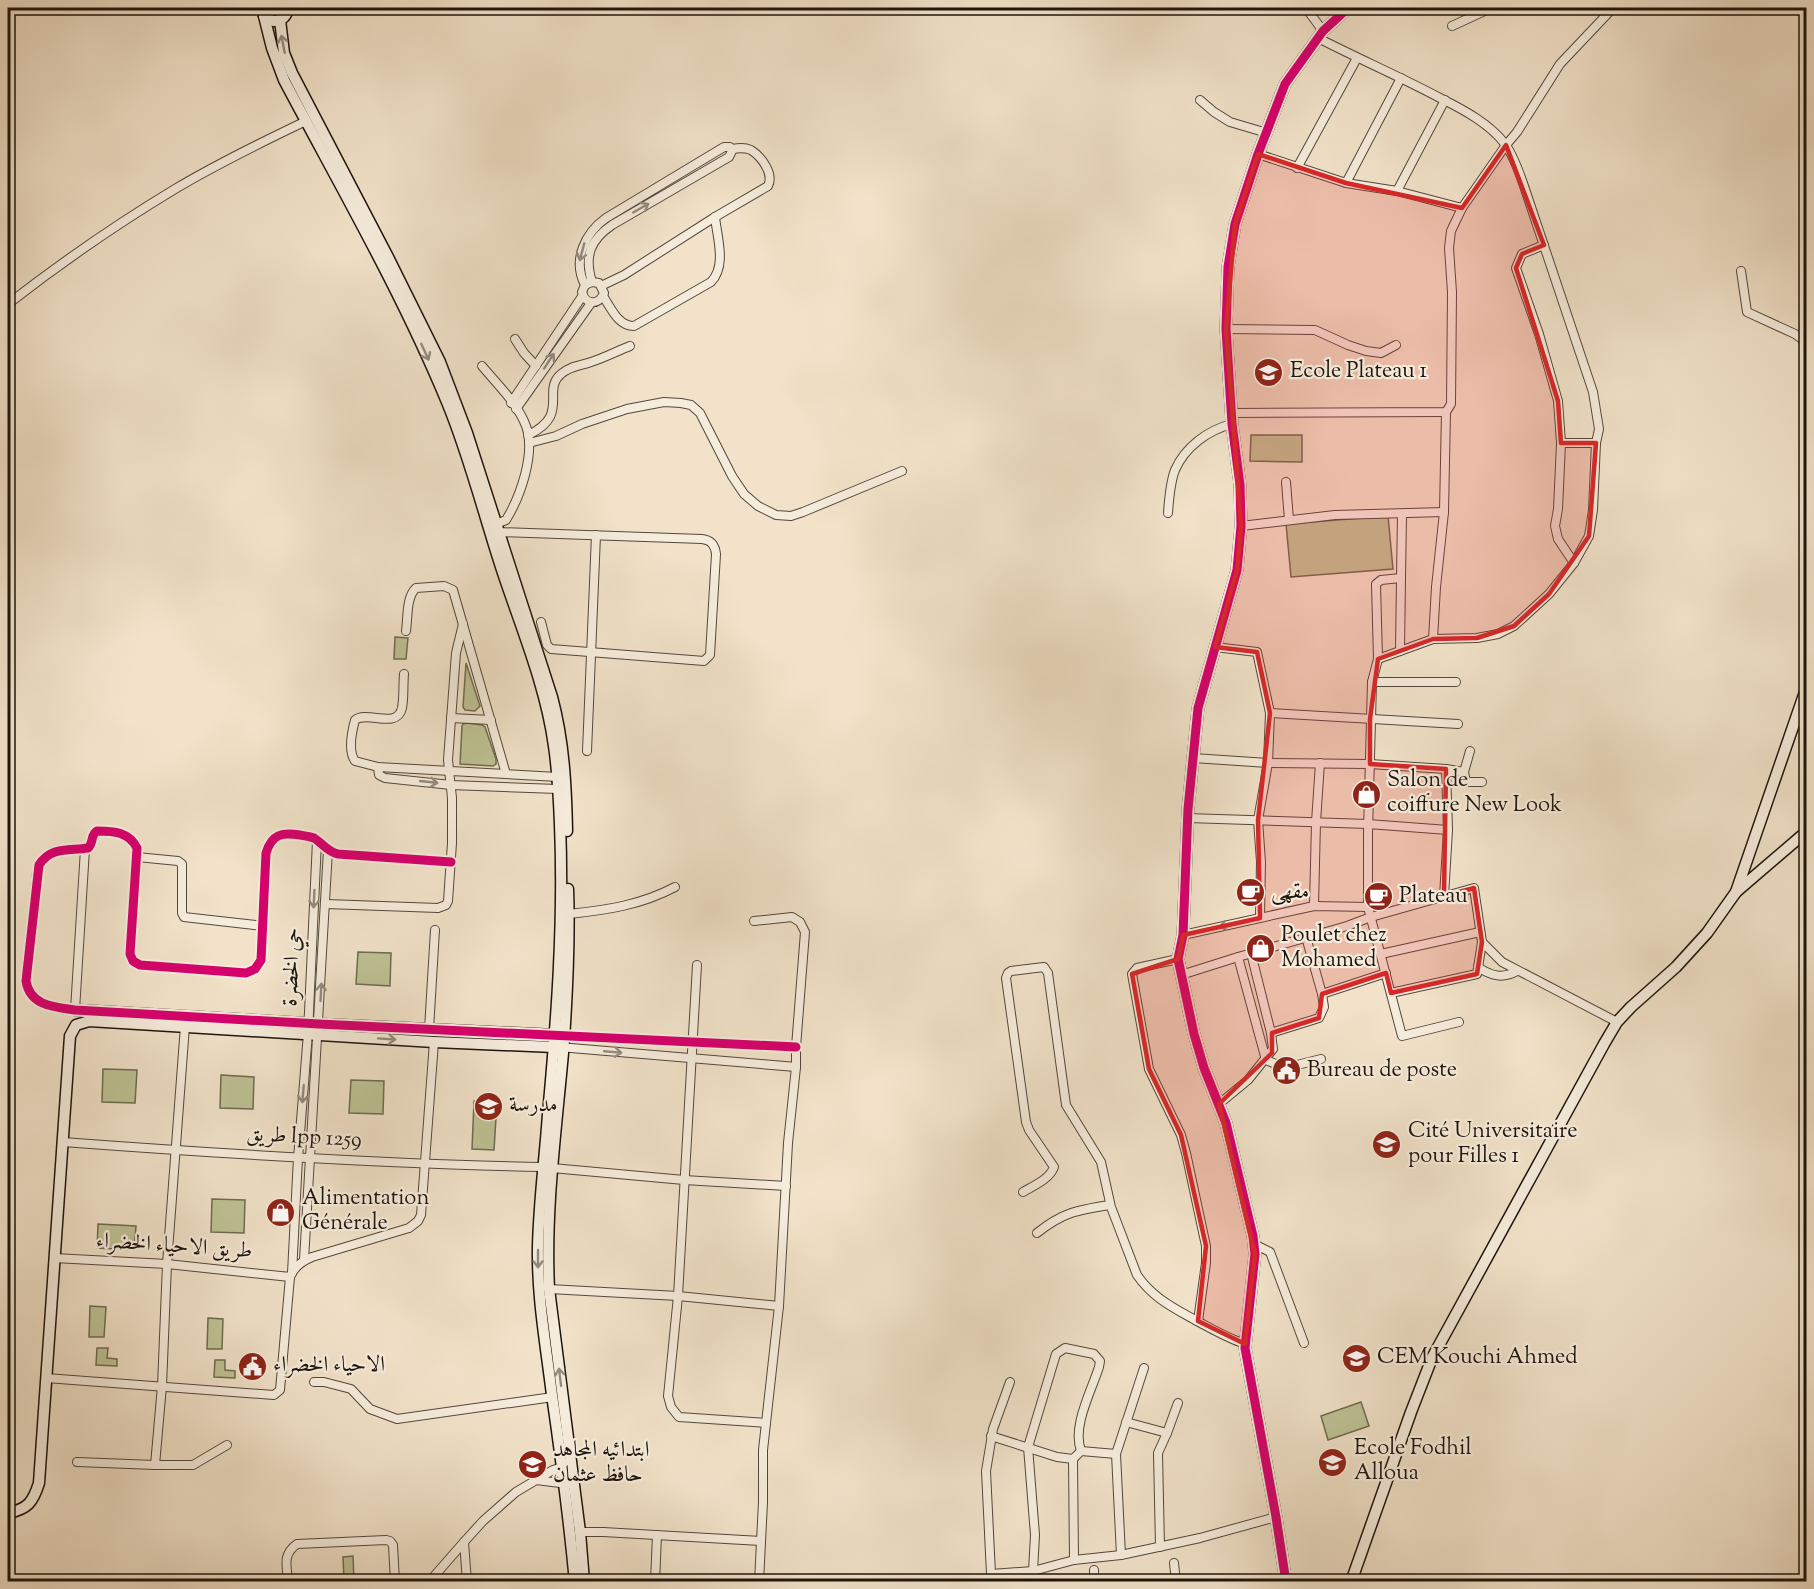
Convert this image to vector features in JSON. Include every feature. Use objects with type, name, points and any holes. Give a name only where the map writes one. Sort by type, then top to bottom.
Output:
[{"type":"main road","points":[[263,12],[273,21],[280,20],[288,8]]},
{"type":"main road","points":[[1286,1581],[1247,1367],[1245,1344],[1255,1254],[1254,1244],[1226,1123],[1204,1068],[1194,1034],[1178,959],[1183,935],[1187,818],[1198,708],[1237,570],[1241,526],[1240,485],[1232,419],[1226,329],[1228,267],[1235,224],[1258,154],[1285,84],[1320,35],[1348,8]]},
{"type":"main road","points":[[263,12],[278,64],[407,314],[449,406],[545,701],[558,777],[561,898],[560,1035]]},
{"type":"main road","points":[[280,20],[284,52],[292,73],[441,362],[464,424],[548,682],[560,728],[566,776],[569,914],[548,1168],[539,1224],[538,1271],[541,1316],[552,1397],[580,1532],[584,1581]]},
{"type":"main road","points":[[1736,892],[1806,689]]},
{"type":"main road","points":[[1352,1581],[1432,1358],[1617,1022],[1630,1007],[1676,967],[1707,933],[1736,892],[1806,832]]},
{"type":"main road","points":[[75,1010],[313,1029],[434,1042],[559,1047]]},
{"type":"main road","points":[[8,1513],[28,1506],[35,1496],[39,1483],[70,1041],[73,1028],[84,1021],[313,1029],[429,1029],[560,1035]]},
{"type":"main road","points":[[548,1168],[549,1289],[566,1466]]},
{"type":"main road","points":[[569,1484],[575,1581]]},
{"type":"street","points":[[1306,8],[1320,35],[1357,58],[1445,100],[1474,117],[1506,145],[1516,164],[1593,392],[1599,429],[1589,536],[1574,563],[1549,594],[1514,626],[1498,634],[1477,638],[1433,639],[1378,659]]},
{"type":"street","points":[[1452,26],[1491,8]]},
{"type":"street","points":[[1433,639],[1444,512],[1446,412],[1452,404],[1452,292],[1449,248],[1451,231],[1462,208],[1517,132],[1560,64],[1613,8]]},
{"type":"street","points":[[1297,168],[1357,58]]},
{"type":"street","points":[[1347,183],[1401,78]]},
{"type":"street","points":[[1200,100],[1230,122],[1267,133]]},
{"type":"street","points":[[1397,191],[1445,100]]},
{"type":"street","points":[[8,303],[72,255],[177,187],[306,121]]},
{"type":"street","points":[[589,283],[580,268],[582,249],[596,226],[612,214],[724,147],[743,148],[754,153],[770,172],[770,182],[764,190],[602,286]]},
{"type":"street","points":[[514,406],[557,342],[583,296],[582,292],[589,283],[589,251],[601,234],[617,222],[729,157],[732,149]]},
{"type":"street","points":[[1258,154],[1347,183],[1397,191],[1462,208]]},
{"type":"street","points":[[612,214],[617,222]]},
{"type":"street","points":[[602,286],[603,296],[621,322],[627,326],[634,326],[711,282],[720,266],[715,217]]},
{"type":"street","points":[[1544,245],[1522,254],[1516,268],[1539,334],[1558,401],[1561,443],[1555,526],[1558,539],[1574,563]]},
{"type":"street","points":[[1742,271],[1747,312],[1795,334],[1806,342]]},
{"type":"street","points":[[589,283],[599,283],[602,286]]},
{"type":"street","points":[[583,296],[591,303]]},
{"type":"street","points":[[514,406],[536,366],[591,303],[598,302],[603,296]]},
{"type":"street","points":[[1226,329],[1315,330],[1348,345],[1381,353],[1396,345]]},
{"type":"street","points":[[515,339],[536,366]]},
{"type":"street","points":[[529,439],[549,421],[554,408],[553,389],[559,375],[573,367],[630,346]]},
{"type":"street","points":[[482,366],[514,406],[525,424],[529,439],[526,469],[519,494],[506,520],[497,528]]},
{"type":"street","points":[[529,439],[556,436],[582,424],[627,409],[664,402],[692,405],[700,413],[732,476],[744,494],[758,506],[782,516],[803,512],[902,471]]},
{"type":"street","points":[[1167,513],[1175,470],[1189,448],[1232,419],[1446,412]]},
{"type":"street","points":[[1561,443],[1596,443]]},
{"type":"street","points":[[1286,482],[1289,520]]},
{"type":"street","points":[[1241,526],[1335,515],[1444,512]]},
{"type":"street","points":[[1400,651],[1402,514]]},
{"type":"street","points":[[497,528],[596,536],[707,540],[714,545],[716,554],[710,655],[707,659],[699,661],[554,650],[549,648],[541,622]]},
{"type":"street","points":[[587,751],[596,536]]},
{"type":"street","points":[[1401,578],[1381,580],[1376,584],[1378,659],[1372,682],[1368,907],[1402,1036],[1459,1022]]},
{"type":"street","points":[[406,631],[410,596],[416,588],[444,586],[455,593],[506,774]]},
{"type":"street","points":[[326,903],[442,907],[446,905],[450,897],[452,798],[448,760],[456,653],[463,624]]},
{"type":"street","points":[[1215,647],[1257,651],[1270,713],[1268,763],[1258,820],[1261,862],[1260,918]]},
{"type":"street","points":[[404,674],[402,709],[398,715],[391,719],[362,716],[354,723],[352,758],[358,763],[378,767],[558,777]]},
{"type":"street","points":[[1372,682],[1456,682]]},
{"type":"street","points":[[1270,713],[1458,724]]},
{"type":"street","points":[[451,718],[492,720]]},
{"type":"street","points":[[1470,751],[1464,772],[1466,782],[1482,782]]},
{"type":"street","points":[[1193,758],[1268,763],[1370,764],[1464,772]]},
{"type":"street","points":[[1314,906],[1320,763]]},
{"type":"street","points":[[378,767],[383,777],[451,785],[558,789]]},
{"type":"street","points":[[1444,896],[1448,830],[1446,769]]},
{"type":"street","points":[[1187,818],[1368,824],[1448,830]]},
{"type":"street","points":[[85,849],[75,1010],[44,1004],[37,1000],[31,994],[26,981],[39,865],[53,852],[85,849],[91,846],[95,831],[125,834],[137,848],[130,954],[140,965],[251,972],[259,965],[264,926],[266,853],[271,841],[285,833],[310,837],[338,854],[451,862]]},
{"type":"street","name":"حي الخضرة","points":[[291,1275],[298,1158],[313,1029],[317,841]]},
{"type":"street","points":[[304,1260],[310,1158],[313,1029],[326,903],[328,850]]},
{"type":"street","points":[[136,857],[178,861],[182,864],[182,913],[184,917],[264,926]]},
{"type":"street","points":[[569,914],[626,906],[652,898],[675,887]]},
{"type":"street","points":[[1181,975],[1474,888],[1482,942],[1477,974],[1391,993]]},
{"type":"street","points":[[1183,935],[1314,906],[1368,907]]},
{"type":"street","points":[[754,921],[792,917],[800,922],[805,932],[779,1306],[766,1423],[759,1581]]},
{"type":"street","points":[[429,1029],[435,930]]},
{"type":"street","points":[[1381,954],[1480,932]]},
{"type":"street","points":[[1271,1034],[1319,1018],[1324,1007],[1306,937]]},
{"type":"street","points":[[1482,942],[1502,962],[1517,971],[1617,1022]]},
{"type":"street","points":[[1219,1104],[1248,1080],[1273,1049],[1251,953]]},
{"type":"street","points":[[1238,957],[1266,1060]]},
{"type":"street","points":[[1178,959],[1137,969],[1132,974],[1149,1070],[1181,1135],[1206,1246],[1206,1263],[1198,1321]]},
{"type":"street","points":[[697,965],[678,1296],[668,1396],[671,1407],[679,1417],[766,1423]]},
{"type":"street","points":[[1023,1192],[1049,1176],[1054,1167],[1026,1122],[1006,978],[1011,971],[1044,967],[1047,968],[1048,973],[1066,1105],[1101,1162],[1110,1205],[1131,1263],[1143,1285],[1161,1301],[1217,1333],[1245,1344]]},
{"type":"street","points":[[1478,967],[1500,976],[1510,975],[1517,971]]},
{"type":"street","points":[[1322,994],[1386,973]]},
{"type":"street","points":[[155,1466],[185,1026]]},
{"type":"street","points":[[560,1035],[796,1047]]},
{"type":"street","points":[[46,1378],[274,1395],[280,1390],[291,1275],[295,1268],[304,1260],[409,1228],[421,1215],[434,1042]]},
{"type":"street","points":[[559,1047],[796,1067]]},
{"type":"street","points":[[1266,1060],[1285,1068],[1321,1059]]},
{"type":"street","name":"طريق lpp 1259","points":[[63,1142],[298,1158],[548,1168],[786,1186]]},
{"type":"street","points":[[1037,1233],[1062,1215],[1110,1205]]},
{"type":"street","points":[[1254,1244],[1270,1252],[1304,1343]]},
{"type":"street","name":"طريق الاحياء الخضراء","points":[[54,1258],[167,1264],[291,1275]]},
{"type":"street","points":[[549,1289],[678,1296],[779,1306]]},
{"type":"street","points":[[1033,1571],[1035,1535],[1028,1447],[1056,1354],[1065,1348],[1094,1354],[1100,1361],[1078,1427],[1081,1451]]},
{"type":"street","points":[[1121,1555],[1116,1454],[1144,1368]]},
{"type":"street","points":[[314,1382],[324,1382],[351,1389],[370,1409],[397,1419],[552,1397]]},
{"type":"street","points":[[1010,1382],[997,1413],[986,1471],[990,1578],[1033,1571],[1074,1560],[1121,1555],[1160,1547],[1276,1517]]},
{"type":"street","points":[[1160,1547],[1158,1452],[1178,1403]]},
{"type":"street","points":[[1126,1422],[1167,1432]]},
{"type":"street","points":[[991,1436],[1057,1457],[1073,1459]]},
{"type":"street","points":[[77,1462],[155,1466],[193,1465],[227,1445]]},
{"type":"street","points":[[1074,1560],[1073,1459],[1081,1451],[1116,1454]]},
{"type":"street","points":[[429,1581],[483,1521],[507,1500],[536,1480],[566,1466]]},
{"type":"street","points":[[536,1480],[569,1484]]},
{"type":"street","points":[[580,1532],[761,1541]]},
{"type":"street","points":[[655,1581],[657,1535]]},
{"type":"street","points":[[288,1581],[286,1559],[288,1552],[297,1544],[386,1540],[390,1541],[394,1550],[395,1581]]},
{"type":"street","points":[[464,1542],[467,1581]]},
{"type":"street","points":[[1174,1563],[1176,1581]]},
{"type":"street","points":[[1094,1570],[1094,1581]]},
{"type":"highlighted area","points":[[1506,145],[1544,245],[1522,254],[1516,268],[1558,401],[1561,443],[1596,443],[1589,536],[1549,594],[1514,626],[1477,638],[1433,639],[1378,659],[1370,719],[1370,764],[1446,769],[1444,896],[1474,888],[1482,942],[1477,974],[1391,993],[1386,973],[1322,994],[1319,1018],[1272,1033],[1272,1053],[1219,1104],[1255,1254],[1245,1344],[1198,1321],[1206,1246],[1181,1135],[1149,1069],[1132,974],[1178,959],[1183,935],[1260,918],[1258,820],[1270,713],[1257,652],[1215,647],[1237,570],[1241,526],[1226,329],[1235,224],[1258,154],[1346,183],[1462,208]]},
{"type":"green space","points":[[1251,435],[1302,435],[1302,462],[1250,461]]},
{"type":"green space","points":[[1388,516],[1393,569],[1291,577],[1286,524]]},
{"type":"green space","points":[[395,637],[408,638],[406,659],[394,659]]},
{"type":"green space","points":[[466,663],[480,706],[475,711],[465,710],[463,707]]},
{"type":"green space","points":[[467,723],[485,727],[496,759],[496,764],[493,766],[460,764],[462,726]]},
{"type":"green space","points":[[358,952],[391,953],[390,986],[356,984]]},
{"type":"green space","points":[[103,1069],[137,1070],[135,1103],[102,1102]]},
{"type":"green space","points":[[221,1075],[254,1077],[253,1109],[220,1108]]},
{"type":"green space","points":[[351,1080],[384,1081],[383,1114],[349,1113]]},
{"type":"green space","points":[[474,1101],[497,1102],[494,1150],[472,1149]]},
{"type":"green space","points":[[212,1199],[245,1200],[244,1233],[211,1232]]},
{"type":"green space","points":[[98,1224],[136,1226],[134,1250],[97,1248]]},
{"type":"green space","points":[[90,1306],[106,1307],[104,1337],[89,1337]]},
{"type":"green space","points":[[208,1318],[223,1319],[222,1349],[207,1349]]},
{"type":"green space","points":[[97,1348],[108,1348],[107,1358],[117,1359],[117,1366],[96,1365]]},
{"type":"green space","points":[[215,1360],[225,1360],[225,1370],[235,1371],[235,1378],[214,1377]]},
{"type":"green space","points":[[1361,1402],[1369,1426],[1328,1440],[1321,1416]]},
{"type":"green space","points":[[353,1556],[354,1581],[344,1581],[343,1557]]},
{"type":"cycle path","points":[[1286,1582],[1245,1348],[1255,1254],[1253,1236],[1226,1123],[1204,1068],[1194,1034],[1178,959],[1183,935],[1188,809],[1198,708],[1237,570],[1241,526],[1240,485],[1232,424],[1226,329],[1228,267],[1235,224],[1258,154],[1285,84],[1323,31],[1348,8]]},
{"type":"cycle path","points":[[451,862],[338,854],[312,837],[283,834],[271,842],[266,853],[261,960],[255,969],[246,973],[140,965],[133,961],[130,954],[137,848],[125,836],[115,832],[97,831],[88,848],[55,852],[39,865],[26,981],[28,989],[32,996],[44,1004],[75,1010],[796,1047]]},
{"type":"place","name":"Ecole Plateau 1","points":[[1269,372]]},
{"type":"place","name":"Salon de coiffure New Look","points":[[1366,794]]},
{"type":"place","name":"مقهى","points":[[1250,893]]},
{"type":"place","name":"Plateau","points":[[1378,897]]},
{"type":"place","name":"Poulet chez Mohamed","points":[[1260,949]]},
{"type":"place","name":"Bureau de poste","points":[[1286,1071]]},
{"type":"place","name":"مدرسة","points":[[488,1106]]},
{"type":"place","name":"Cité Universitaire pour Filles 1","points":[[1387,1145]]},
{"type":"place","name":"Alimentation Générale","points":[[281,1212]]},
{"type":"place","name":"CEM Kouchi Ahmed","points":[[1356,1358]]},
{"type":"place","name":"الاحياء الخضراء","points":[[252,1366]]},
{"type":"place","name":"Ecole Fodhil Alloua","points":[[1333,1462]]},
{"type":"place","name":"ابتدائيه المجاهد حافظ عثمان","points":[[532,1464]]}]
